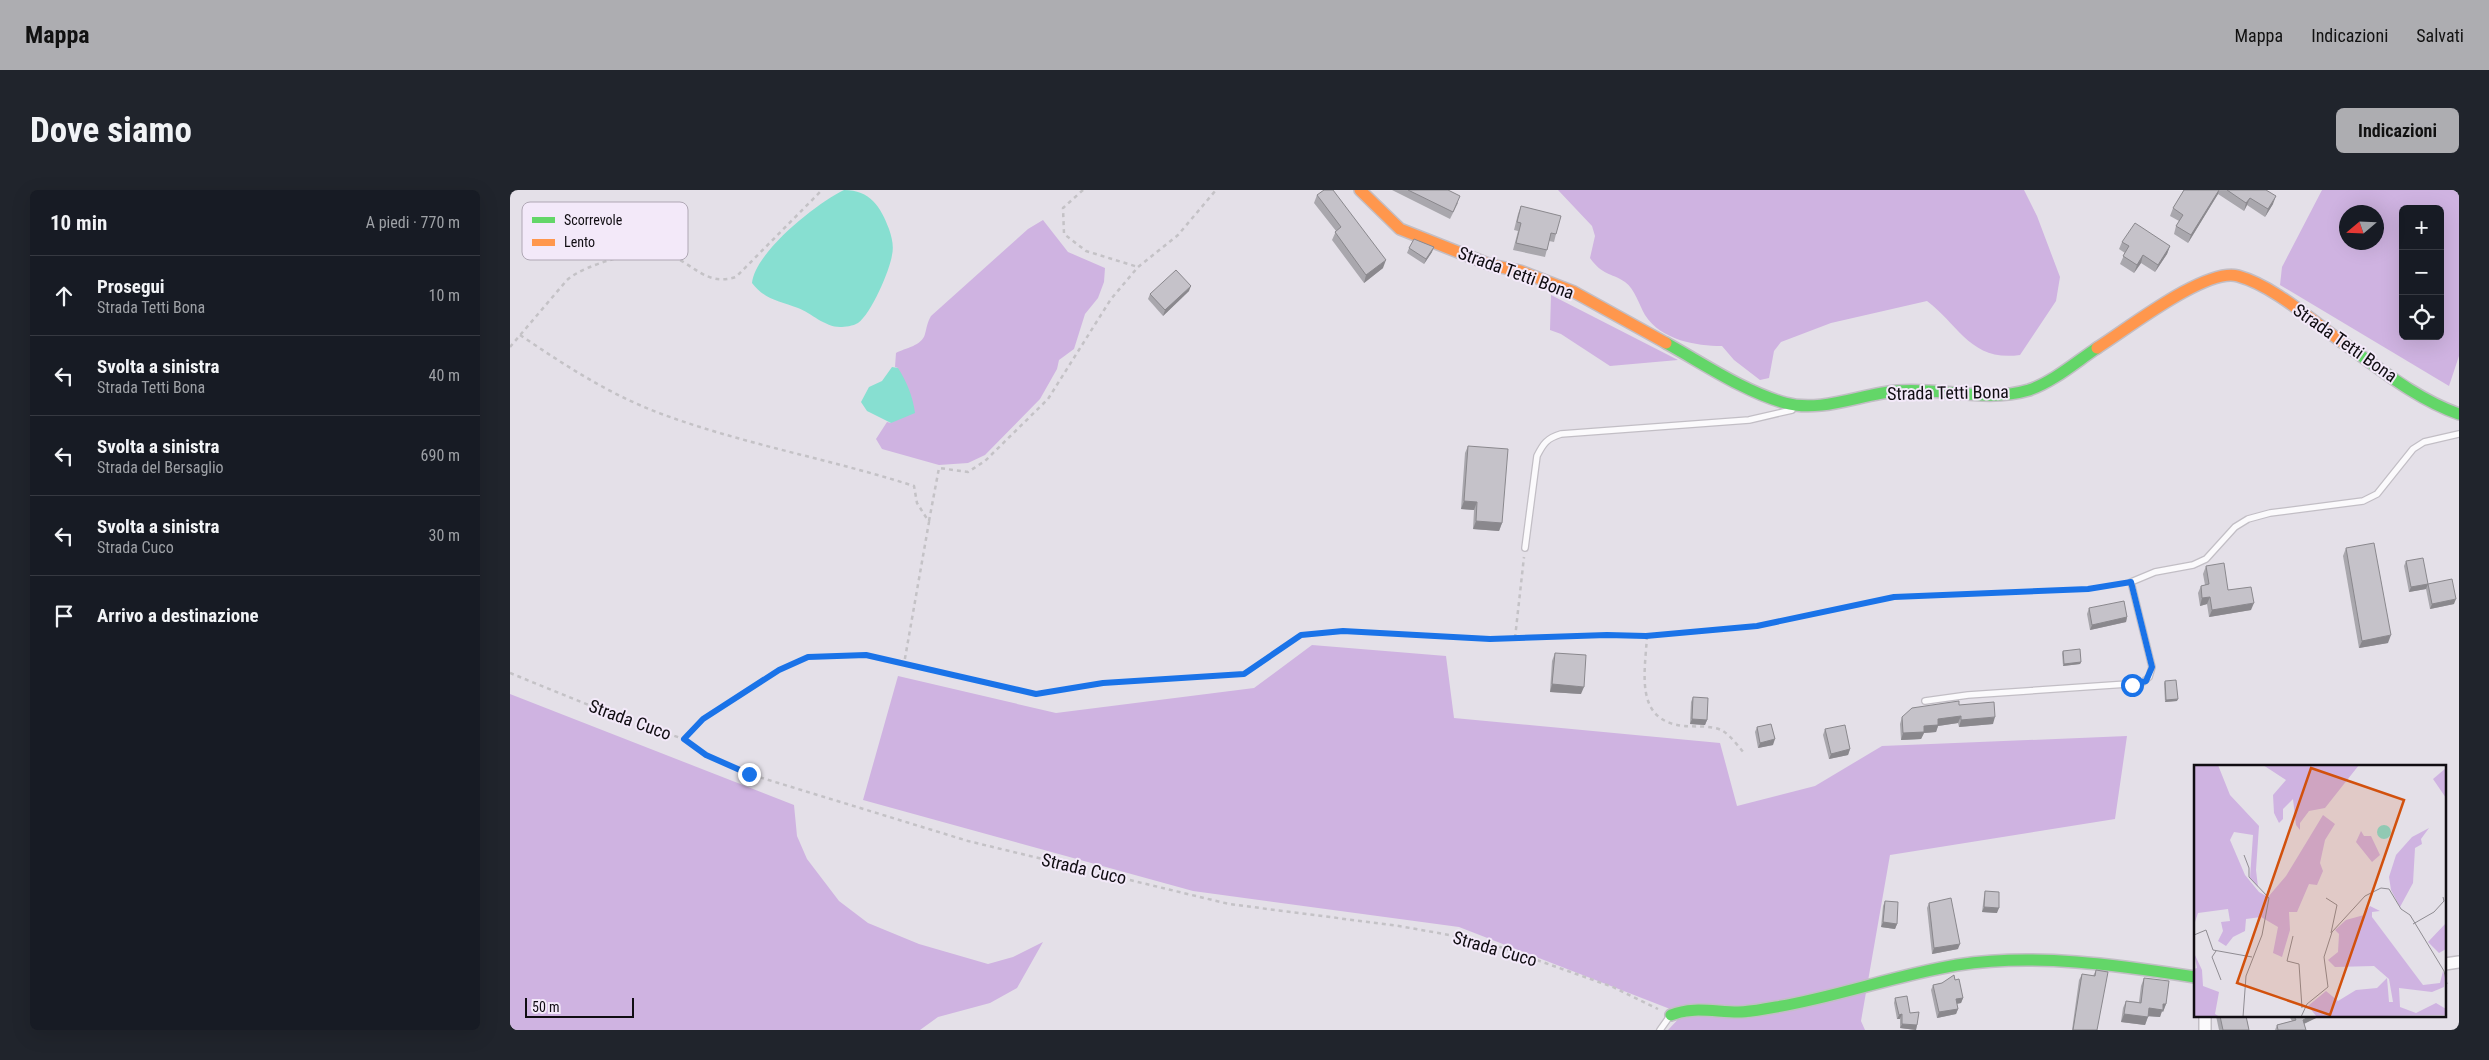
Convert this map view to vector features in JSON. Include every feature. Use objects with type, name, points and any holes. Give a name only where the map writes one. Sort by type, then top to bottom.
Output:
[{"type":"street","name":"Strada Tetti Bona","points":[[1360,190],[1372,199],[1390,221],[1400,229],[1491,264],[1520,271],[1574,292],[1743,386],[1771,399],[1804,406],[1896,390],[1920,390],[1980,396],[2008,395],[2031,389],[2050,379],[2191,287],[2221,276],[2237,276],[2267,289],[2421,397],[2436,406],[2459,414]]},
{"type":"street","points":[[1671,1015],[1682,1009],[1693,1008],[1735,1013],[1780,1007],[1922,972],[2000,960],[2040,959],[2090,962],[2194,977]]},
{"type":"street","points":[[2446,964],[2459,962]]},
{"type":"lane","points":[[1525,548],[1537,456],[1543,444],[1551,437],[1561,434],[1749,420],[1804,406]]},
{"type":"lane","points":[[1925,701],[1968,695],[2142,684],[2149,677],[2152,667],[2131,582],[2155,572],[2193,565],[2206,559],[2235,527],[2248,519],[2270,513],[2362,500],[2377,494],[2414,449],[2424,442],[2459,434]]},
{"type":"lane","points":[[1660,1030],[1671,1015]]},
{"type":"path","points":[[679,260],[717,280],[736,276],[822,190]]},
{"type":"path","points":[[1083,190],[1062,208],[1064,234],[1086,251],[1138,267]]},
{"type":"path","points":[[904,664],[939,468],[968,472],[985,460],[1048,399],[1111,299],[1138,267],[1178,235],[1216,190]]},
{"type":"path","points":[[510,347],[576,272],[617,260]]},
{"type":"path","points":[[520,336],[582,377],[658,412],[743,440],[865,470],[914,486],[917,503],[929,522]]},
{"type":"path","points":[[1514,638],[1525,548]]},
{"type":"path","points":[[684,739],[703,719],[779,670],[808,657],[866,655],[1036,694],[1103,683],[1244,674],[1301,635],[1343,631],[1490,639],[1646,636],[1757,626],[1894,597],[2088,589],[2131,582]]},
{"type":"path","points":[[1646,636],[1645,677],[1648,704],[1652,712],[1662,720],[1678,725],[1724,732],[1744,753]]},
{"type":"path","name":"Strada Cuco","points":[[510,673],[623,719],[684,739],[706,755],[749,774],[968,841],[1229,904],[1399,926],[1483,942],[1613,988],[1671,1015]]},
{"type":"shaded area","points":[[844,190],[861,193],[873,201],[889,229],[893,248],[884,281],[869,311],[858,323],[840,327],[829,325],[803,310],[768,297],[752,283],[764,257],[775,243],[804,217],[832,196]]},
{"type":"shaded area","points":[[1558,190],[2024,190],[2037,216],[2060,277],[2056,301],[2020,355],[2003,356],[1989,353],[1977,347],[1967,340],[1927,301],[1831,323],[1781,342],[1774,351],[1769,378],[1760,380],[1734,360],[1722,346],[1701,345],[1680,340],[1652,324],[1628,285],[1603,271],[1590,258],[1595,236],[1592,226]]},
{"type":"shaded area","points":[[2322,190],[2459,190],[2459,356],[2449,386],[2280,285],[2282,267]]},
{"type":"shaded area","points":[[1043,220],[1068,252],[1105,268],[1104,282],[1098,298],[1085,314],[1074,349],[1059,360],[1057,369],[1040,399],[985,455],[968,463],[939,465],[882,449],[876,439],[887,422],[891,423],[898,368],[895,367],[896,353],[920,341],[925,334],[931,316],[1028,229]]},
{"type":"shaded area","points":[[1551,295],[1678,360],[1610,366],[1561,334],[1550,330]]},
{"type":"shaded area","points":[[892,367],[898,368],[904,379],[911,395],[915,413],[891,423],[867,411],[861,402],[869,387],[882,381]]},
{"type":"shaded area","points":[[1312,645],[1446,656],[1454,718],[1720,743],[1737,806],[1815,786],[1882,746],[2127,736],[2115,819],[1890,855],[1861,1021],[1865,1030],[1668,1030],[1683,1014],[1459,927],[1193,891],[863,800],[898,676],[1056,713],[1254,688]]},
{"type":"shaded area","points":[[510,694],[794,805],[797,836],[807,859],[839,901],[868,923],[919,944],[988,964],[1013,957],[1043,942],[1017,988],[990,1003],[938,1017],[920,1030],[510,1030]]},
{"type":"building","points":[[1324,190],[1333,190],[1386,260],[1366,275],[1335,232],[1341,227],[1317,195]]},
{"type":"building","points":[[1408,190],[1448,190],[1460,196],[1453,212]]},
{"type":"building","points":[[2184,190],[2219,190],[2191,235],[2176,226],[2183,215],[2173,208]]},
{"type":"building","points":[[2227,190],[2266,190],[2276,196],[2268,209],[2250,198],[2246,203]]},
{"type":"building","points":[[1521,206],[1561,216],[1556,234],[1551,233],[1547,250],[1516,243],[1521,223],[1517,222]]},
{"type":"building","points":[[2135,223],[2170,246],[2158,265],[2143,255],[2137,265],[2123,256],[2129,246],[2122,242]]},
{"type":"building","points":[[1414,239],[1434,247],[1426,259],[1409,248]]},
{"type":"building","points":[[1176,270],[1191,286],[1165,310],[1150,294]]},
{"type":"building","points":[[1468,446],[1508,449],[1502,523],[1476,521],[1477,502],[1464,501]]},
{"type":"building","points":[[2374,543],[2391,635],[2362,641],[2346,548]]},
{"type":"building","points":[[2423,558],[2428,584],[2411,587],[2406,561]]},
{"type":"building","points":[[2224,563],[2228,590],[2251,587],[2254,603],[2212,610],[2210,597],[2202,598],[2201,586],[2209,584],[2206,566]]},
{"type":"building","points":[[2452,579],[2456,599],[2432,604],[2428,584]]},
{"type":"building","points":[[2124,601],[2127,617],[2092,625],[2089,608]]},
{"type":"building","points":[[2080,649],[2081,662],[2064,664],[2063,651]]},
{"type":"building","points":[[1555,653],[1586,655],[1584,687],[1552,684]]},
{"type":"building","points":[[2176,680],[2178,699],[2166,700],[2165,681]]},
{"type":"building","points":[[1693,697],[1708,698],[1707,720],[1692,719]]},
{"type":"building","points":[[1959,701],[1959,705],[1994,702],[1995,717],[1961,720],[1961,716],[1938,719],[1938,725],[1924,726],[1924,732],[1903,733],[1902,717],[1912,708]]},
{"type":"building","points":[[1771,724],[1775,739],[1760,743],[1757,727]]},
{"type":"building","points":[[1845,725],[1850,749],[1831,754],[1825,729]]},
{"type":"building","points":[[1985,891],[1999,892],[1999,908],[1984,907]]},
{"type":"building","points":[[1951,898],[1960,944],[1934,948],[1929,903]]},
{"type":"building","points":[[1885,901],[1898,902],[1897,924],[1883,922]]},
{"type":"building","points":[[2096,970],[2108,972],[2097,1030],[2073,1030],[2082,974],[2095,976]]},
{"type":"building","points":[[1954,975],[1955,980],[1959,979],[1963,998],[1956,999],[1958,1009],[1939,1012],[1933,985],[1942,983]]},
{"type":"building","points":[[2144,978],[2169,981],[2166,1004],[2163,1004],[2163,1010],[2149,1008],[2148,1017],[2124,1014],[2126,1001],[2141,1003]]},
{"type":"building","points":[[1907,996],[1910,1013],[1919,1012],[1917,1025],[1902,1024],[1902,1014],[1899,1015],[1895,998]]},
{"type":"building","points":[[2220,1018],[2246,1018],[2249,1030],[2223,1030]]},
{"type":"building","points":[[2295,1018],[2306,1018],[2303,1020],[2306,1030],[2278,1030],[2277,1025],[2296,1020]]},
{"type":"traffic: fast","points":[[2342,342],[2413,391],[2443,408],[2459,414]]},
{"type":"traffic: fast","points":[[1666,343],[1754,392],[1785,403],[1813,406],[1897,391],[1914,390],[1980,395],[2013,394],[2029,390],[2047,382],[2097,348]]},
{"type":"traffic: fast","points":[[1671,1015],[1696,1010],[1748,1012],[1821,998],[1934,969],[1987,962],[2017,960],[2076,962],[2136,968],[2194,977]]},
{"type":"traffic: slow","points":[[1360,190],[1400,229],[1491,265],[1520,271],[1574,292],[1666,343]]},
{"type":"traffic: slow","points":[[2097,348],[2187,290],[2224,276],[2238,276],[2265,287],[2279,295],[2342,342]]},
{"type":"route","points":[[749,774],[706,755],[684,739],[703,719],[779,670],[808,657],[866,655],[1036,694],[1103,683],[1244,674],[1301,635],[1343,631],[1490,639],[1607,635],[1646,636],[1730,630],[1757,626],[1894,597],[1930,594],[2088,589],[2131,582],[2152,667],[2146,681],[2142,684],[2132,685]]}]
